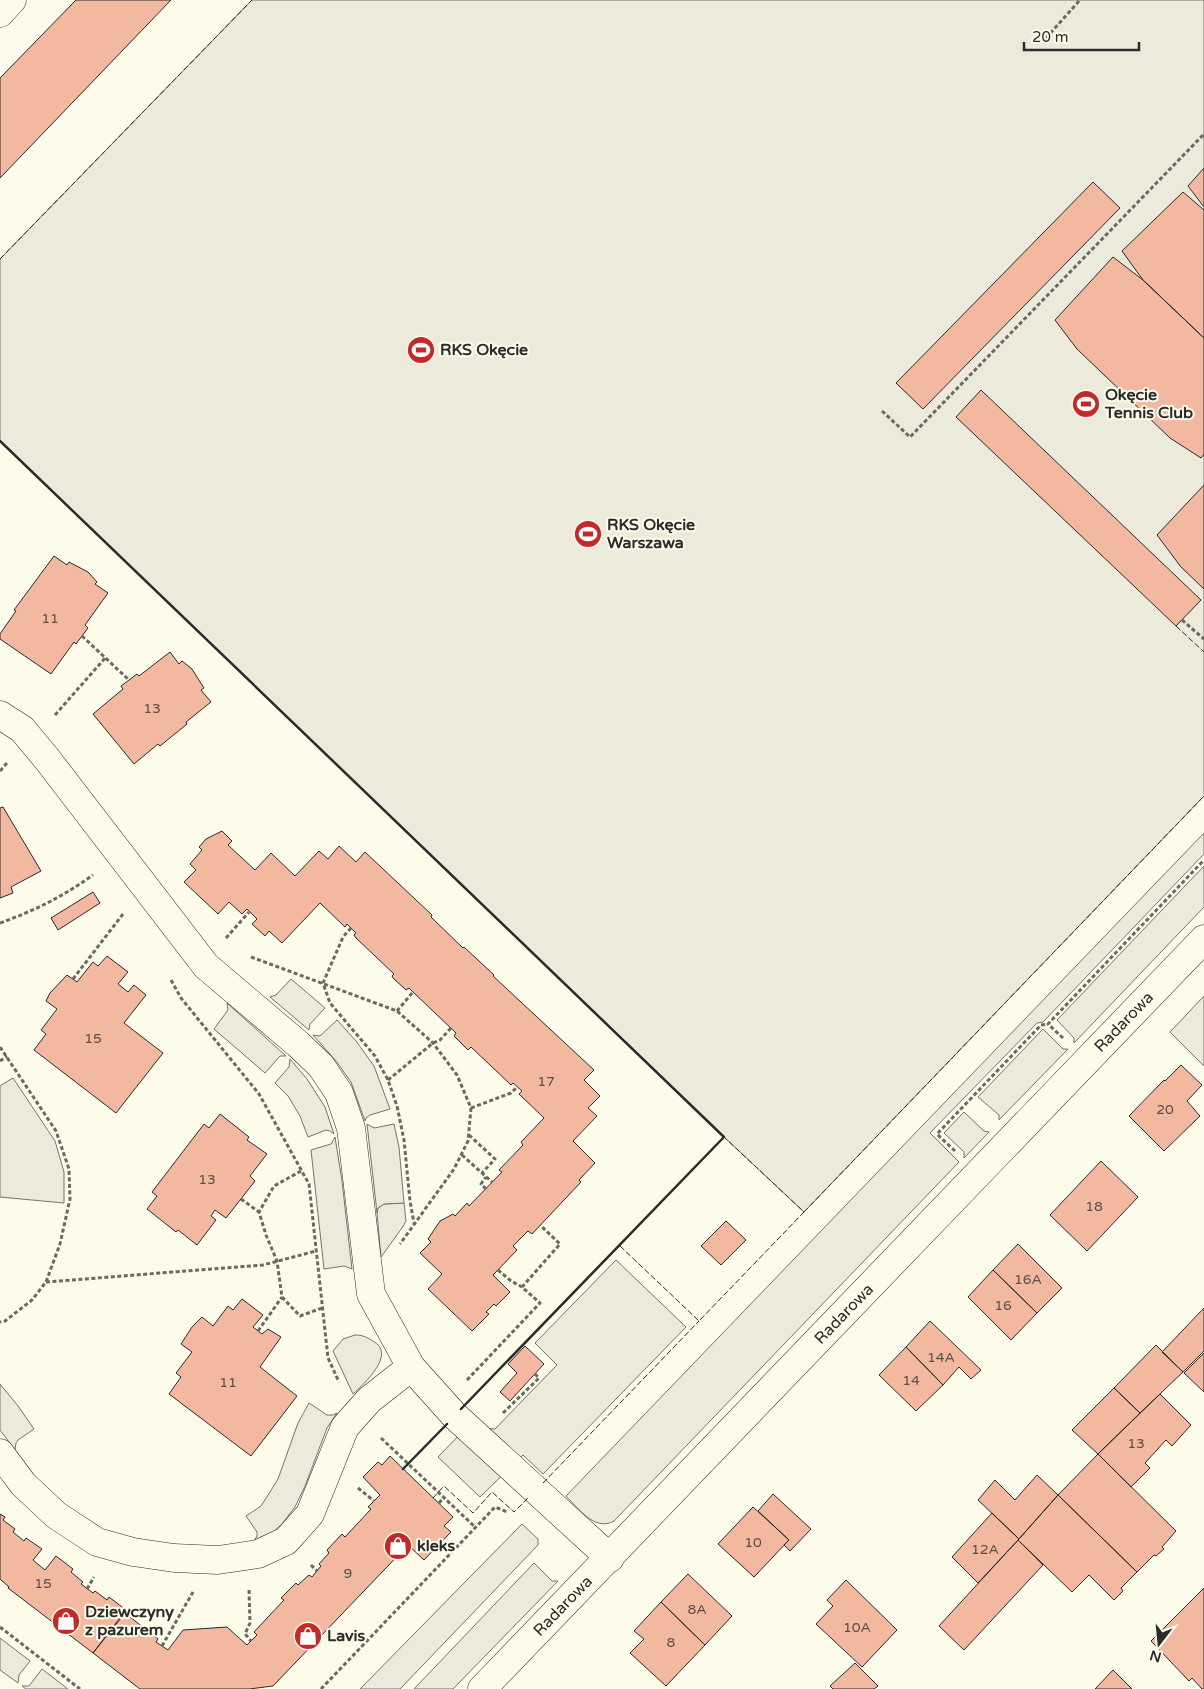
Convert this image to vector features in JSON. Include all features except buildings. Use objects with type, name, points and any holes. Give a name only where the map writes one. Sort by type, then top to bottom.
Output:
[{"type":"street","points":[[0,13],[12,0]]},
{"type":"street","points":[[0,715],[22,730],[47,759],[180,935],[206,966],[321,1066],[339,1093],[350,1128],[371,1294],[411,1367],[455,1416],[610,1558]]},
{"type":"street","name":"Radarowa","points":[[482,1689],[1204,939]]},
{"type":"street","points":[[0,1452],[23,1484],[56,1515],[97,1542],[133,1552],[174,1558],[218,1560],[258,1554],[286,1541],[310,1514],[345,1427],[369,1400],[411,1367]]},
{"type":"path","points":[[1046,38],[1080,0]]},
{"type":"path","points":[[882,410],[910,437],[1204,134]]},
{"type":"path","points":[[1182,620],[1204,639]]},
{"type":"path","points":[[82,636],[129,680]]},
{"type":"path","points":[[55,715],[106,658]]},
{"type":"path","points":[[979,1174],[937,1134],[1040,1025],[1048,1024],[1204,860]]},
{"type":"path","points":[[0,923],[35,910],[69,892],[99,870]]},
{"type":"path","points":[[73,979],[128,907]]},
{"type":"path","points":[[225,939],[249,912]]},
{"type":"path","points":[[351,928],[343,937],[323,983],[330,1003],[370,1050],[388,1080],[397,1106],[404,1140],[414,1223]]},
{"type":"path","points":[[167,973],[181,998],[259,1094],[309,1184],[328,1358],[347,1400],[357,1414],[475,1527]]},
{"type":"path","points":[[397,1011],[413,992]]},
{"type":"path","points":[[1048,1024],[1088,1060]]},
{"type":"path","points":[[388,1080],[433,1043],[440,1040],[451,1028]]},
{"type":"path","points":[[0,1047],[56,1131],[69,1169],[70,1199],[60,1244],[46,1282],[32,1300],[5,1321],[0,1322]]},
{"type":"path","points":[[0,1061],[7,1056]]},
{"type":"path","points":[[471,1108],[511,1093],[517,1086]]},
{"type":"path","points":[[468,1134],[495,1159],[482,1174]]},
{"type":"path","points":[[462,1155],[492,1182]]},
{"type":"path","points":[[259,1212],[274,1186],[302,1171]]},
{"type":"path","points":[[486,1177],[480,1184],[486,1188]]},
{"type":"path","points":[[241,1199],[259,1212],[277,1261],[282,1297],[300,1316],[322,1308]]},
{"type":"path","points":[[522,1287],[560,1244],[540,1225]]},
{"type":"path","points":[[46,1282],[264,1265],[316,1251]]},
{"type":"path","points":[[466,1380],[540,1304],[522,1287],[498,1270]]},
{"type":"path","points":[[258,1331],[282,1297]]},
{"type":"path","points":[[521,1389],[524,1393]]},
{"type":"path","points":[[513,1397],[517,1400]]},
{"type":"path","points":[[352,1486],[358,1488],[374,1501]]},
{"type":"path","points":[[439,1503],[444,1497]]},
{"type":"path","points":[[321,1689],[495,1507],[510,1514]]},
{"type":"path","points":[[162,1646],[195,1586]]},
{"type":"path","points":[[249,1588],[250,1623],[245,1634],[251,1641]]},
{"type":"path","points":[[0,1627],[80,1689]]},
{"type":"shaded area","name":"RKS Okęcie Warszawa","points":[[252,0],[1204,0],[1204,796],[804,1212],[0,441],[0,259]]},
{"type":"shaded area","points":[[1204,833],[1204,854],[1043,1022],[1037,1023],[930,1133],[959,1162],[614,1521],[607,1524],[600,1523],[581,1512],[566,1496]]},
{"type":"shaded area","points":[[1204,866],[1204,907],[1074,1043],[1074,1038],[1057,1020]]},
{"type":"shaded area","points":[[291,979],[325,1008],[310,1024],[309,1030],[270,997],[276,995]]},
{"type":"shaded area","points":[[1204,996],[1204,1066],[1170,1032]]},
{"type":"shaded area","points":[[227,1003],[286,1056],[280,1056],[265,1073],[214,1029],[228,1010]]},
{"type":"shaded area","points":[[337,1020],[356,1041],[374,1066],[390,1109],[370,1115],[365,1121],[351,1082],[336,1061],[313,1035],[320,1036]]},
{"type":"shaded area","points":[[1043,1029],[1063,1049],[1068,1049],[999,1120],[999,1115],[978,1097]]},
{"type":"shaded area","points":[[290,1059],[307,1079],[325,1107],[334,1134],[326,1130],[308,1137],[300,1116],[288,1096],[275,1083],[289,1067]]},
{"type":"shaded area","points":[[13,1078],[55,1141],[64,1172],[64,1203],[0,1197],[0,1086]]},
{"type":"shaded area","points":[[964,1112],[984,1131],[989,1132],[964,1158],[964,1152],[944,1133]]},
{"type":"shaded area","points":[[367,1124],[374,1128],[394,1124],[399,1147],[404,1203],[384,1204],[378,1208],[377,1213]]},
{"type":"shaded area","points":[[335,1137],[352,1269],[344,1266],[324,1269],[311,1150],[331,1144]]},
{"type":"shaded area","points":[[404,1203],[406,1221],[381,1257],[378,1208],[384,1204]]},
{"type":"shaded area","points":[[616,1260],[686,1327],[543,1474],[523,1455],[480,1497],[438,1457],[467,1427],[495,1429],[557,1365],[535,1343]]},
{"type":"shaded area","points":[[355,1335],[364,1336],[373,1341],[382,1353],[376,1369],[353,1394],[333,1351],[343,1339]]},
{"type":"shaded area","points":[[0,1384],[34,1429],[18,1440],[15,1450],[0,1430]]},
{"type":"shaded area","points":[[309,1403],[327,1415],[337,1413],[327,1428],[295,1507],[282,1524],[272,1533],[254,1541],[257,1532],[246,1516],[261,1506],[278,1479],[298,1423]]},
{"type":"shaded area","points":[[522,1524],[538,1539],[538,1545],[400,1689],[360,1689]]},
{"type":"shaded area","points":[[534,1563],[552,1581],[558,1581],[453,1689],[414,1689]]},
{"type":"shaded area","points":[[0,1638],[30,1661],[19,1675],[18,1683],[0,1670]]},
{"type":"shaded area","points":[[42,1669],[68,1689],[26,1689],[22,1686],[29,1686]]},
{"type":"fence","points":[[0,259],[252,0]]},
{"type":"fence","points":[[1176,626],[1204,652]]},
{"type":"fence","points":[[804,1212],[1204,796]]},
{"type":"fence","points":[[620,1246],[699,1321],[804,1212],[724,1137]]},
{"type":"fence","points":[[543,1483],[699,1321]]},
{"type":"fence","points":[[433,1498],[444,1486],[473,1513],[492,1492],[514,1512],[529,1497]]},
{"type":"wall","points":[[0,441],[724,1137],[461,1409]]},
{"type":"wall","points":[[403,1469],[447,1424]]},
{"type":"place","name":"RKS Okęcie","points":[[421,350]]},
{"type":"place","name":"Okęcie Tennis Club","points":[[1086,404]]},
{"type":"place","name":"RKS Okęcie Warszawa","points":[[588,534]]},
{"type":"place","name":"kleks","points":[[398,1546]]},
{"type":"place","name":"Dziewczyny z pazurem","points":[[66,1621]]},
{"type":"place","name":"Lavis","points":[[308,1636]]}]
